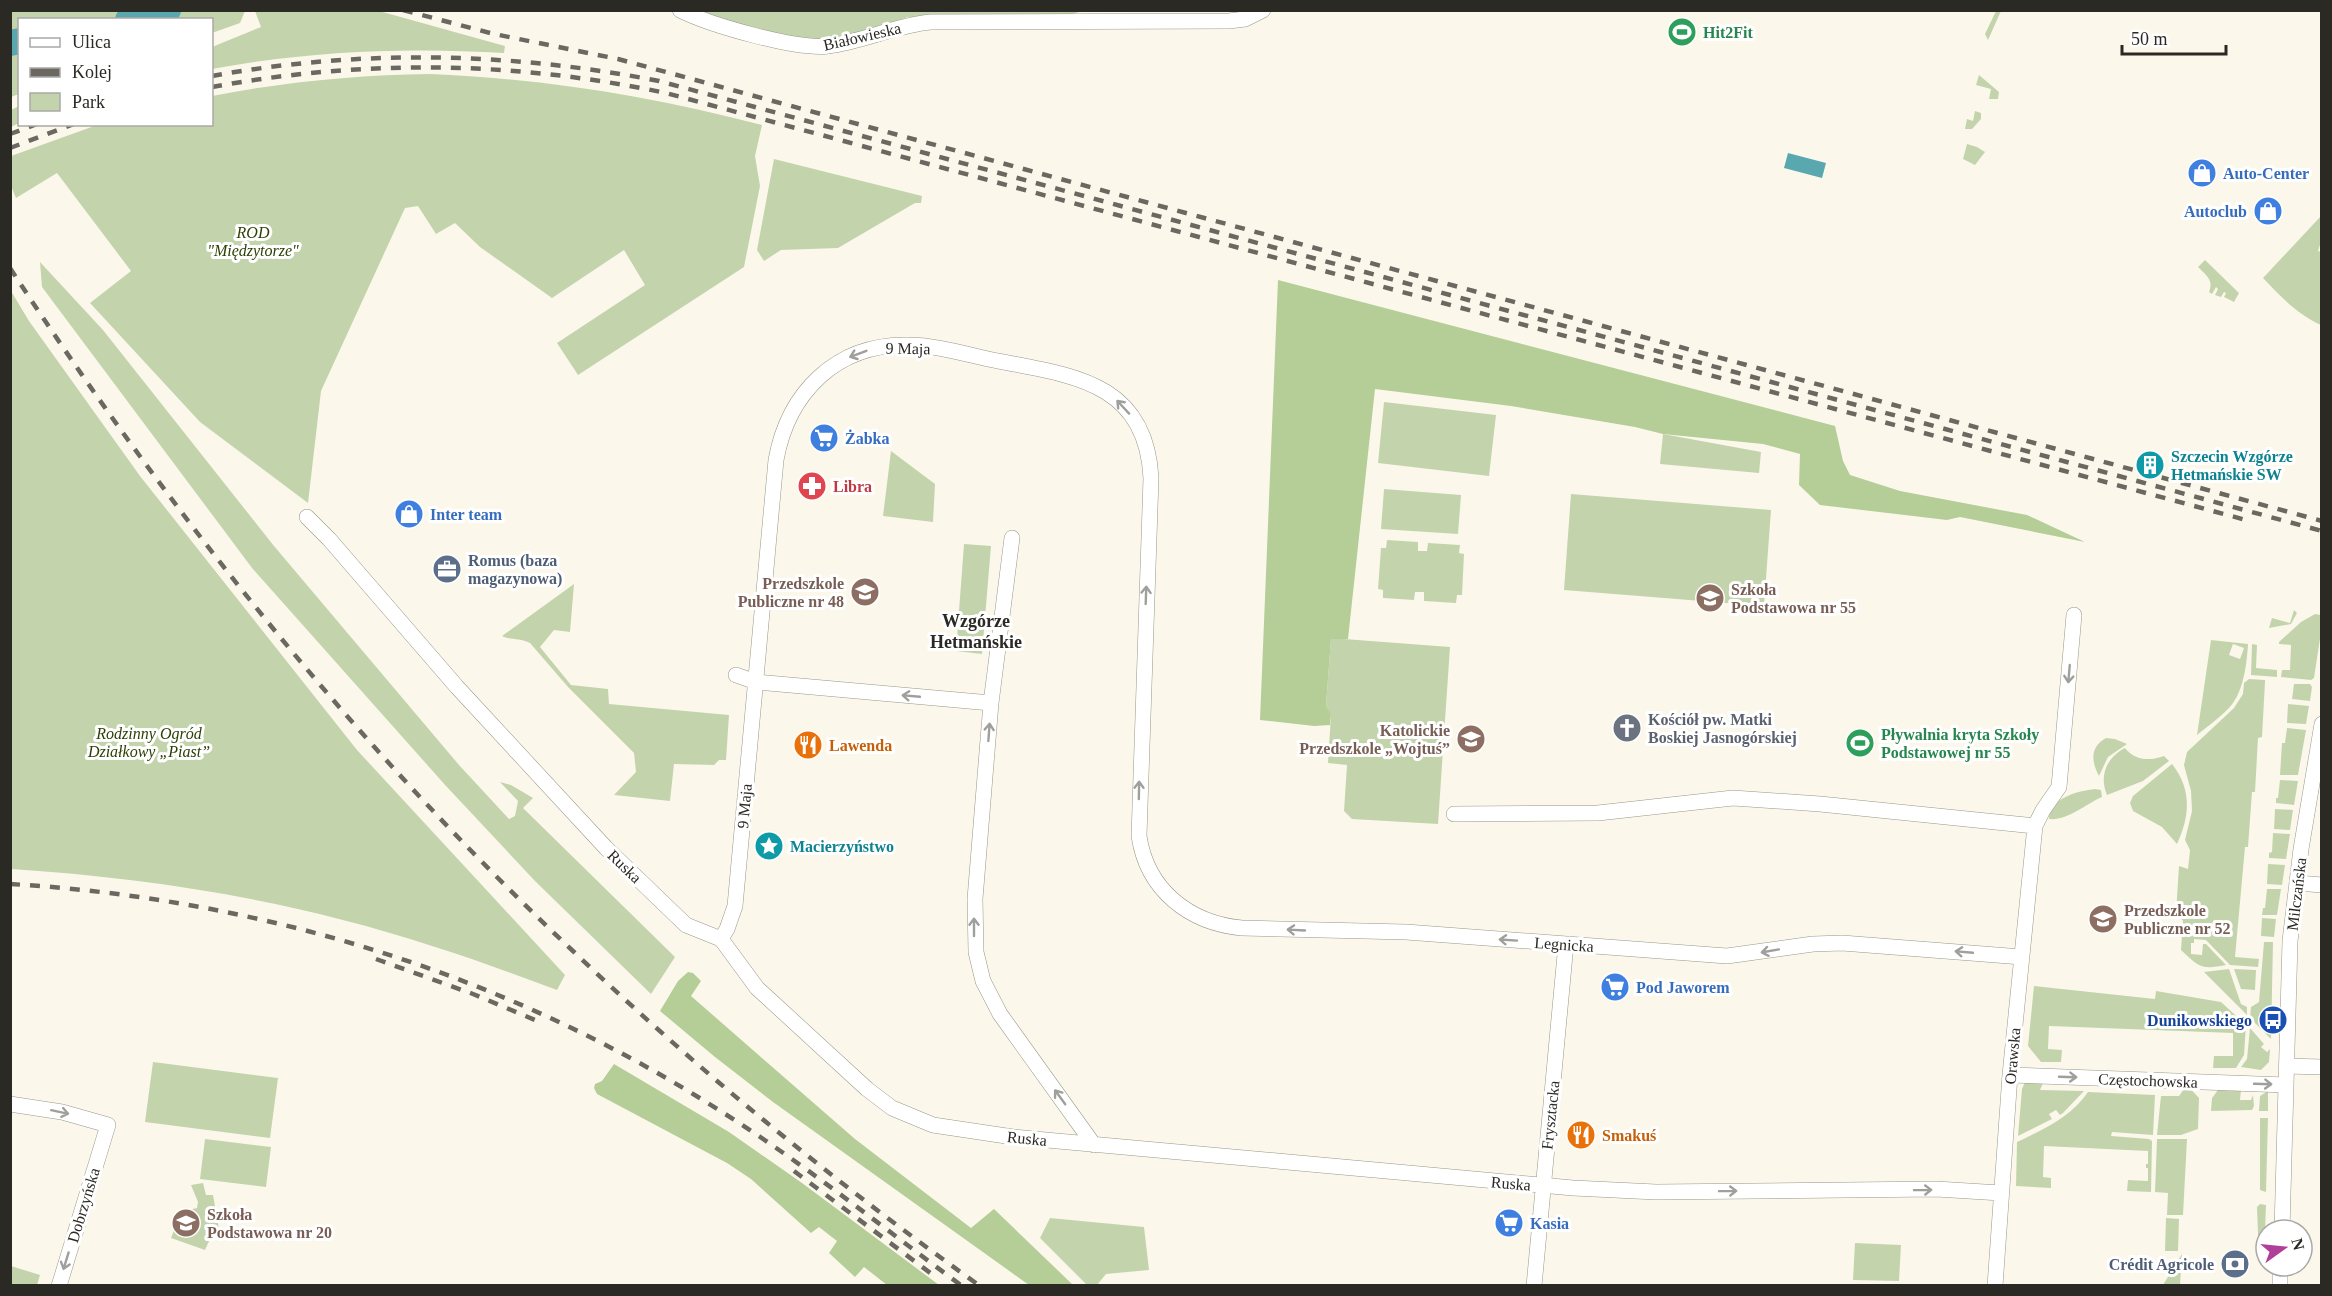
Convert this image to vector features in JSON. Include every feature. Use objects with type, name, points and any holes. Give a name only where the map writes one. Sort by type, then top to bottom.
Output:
[{"type":"street","name":"Białowieska","points":[[680,10],[723,27],[790,43],[821,47],[905,26],[931,22],[1229,21],[1245,19],[1263,10]]},
{"type":"street","name":"9 Maja","points":[[720,939],[727,929],[735,906],[778,450],[783,431],[802,395],[820,376],[838,363],[860,352],[906,345],[935,348],[1071,376],[1089,382],[1107,392],[1130,414],[1144,439],[1150,468],[1138,826],[1141,848]]},
{"type":"street","name":"Ruska","points":[[307,517],[320,528],[457,687],[606,848],[686,925],[720,939],[757,988],[867,1089],[892,1108],[920,1121],[945,1128],[1094,1145],[1543,1186],[1669,1192],[1936,1189],[2001,1193]]},
{"type":"street","points":[[1012,538],[991,703],[974,911],[975,942],[980,971],[1000,1014],[1094,1145]]},
{"type":"street","name":"Orawska","points":[[1995,1286],[2010,1075],[2035,826],[2038,817],[2059,787],[2074,615]]},
{"type":"street","points":[[736,675],[756,682],[991,703]]},
{"type":"street","name":"Milczańska","points":[[2282,1218],[2290,941],[2322,724]]},
{"type":"street","points":[[1454,814],[1598,813],[1718,798],[1779,800],[2035,826]]},
{"type":"street","name":"Legnicka","points":[[1141,848],[1153,878],[1170,899],[1194,916],[1220,925],[1242,928],[1406,932],[1727,956],[1813,944],[1842,943],[2022,957]]},
{"type":"street","points":[[2297,883],[2322,885]]},
{"type":"street","name":"Frysztacka","points":[[1534,1286],[1566,944]]},
{"type":"street","points":[[2286,1066],[2322,1067]]},
{"type":"street","name":"Częstochowska","points":[[2010,1075],[2286,1085]]},
{"type":"street","name":"Dobrzyńska","points":[[10,1104],[62,1112],[108,1125],[59,1286]]},
{"type":"green space","points":[[10,11],[245,11],[240,23],[213,33],[213,18],[18,18],[18,94],[11,97]]},
{"type":"green space","points":[[255,11],[379,11],[505,46],[504,53],[431,50],[357,52],[284,58],[213,69],[213,47],[261,27]]},
{"type":"green space","points":[[700,11],[1082,11],[1073,14],[908,17],[837,41],[802,40],[713,17]]},
{"type":"green space","points":[[1996,11],[2001,11],[1988,40],[1985,34]]},
{"type":"green space","name":"ROD \"Międzytorze\"","points":[[430,74],[473,76],[598,90],[762,125],[755,156],[760,186],[744,267],[578,375],[557,343],[645,285],[624,250],[552,298],[480,247],[455,223],[436,234],[418,206],[405,208],[321,391],[308,503],[200,422],[90,303],[131,271],[57,173],[16,198],[11,186],[11,156],[94,126],[213,126],[213,96],[320,80]]},
{"type":"green space","points":[[1979,75],[1999,92],[1998,99],[1989,99],[1991,89],[1976,85]]},
{"type":"green space","points":[[18,106],[18,124],[11,127],[11,110]]},
{"type":"green space","points":[[1975,111],[1981,113],[1981,119],[1972,129],[1965,129],[1967,119],[1973,121]]},
{"type":"green space","points":[[1967,144],[1985,152],[1975,165],[1963,159]]},
{"type":"green space","points":[[774,159],[922,196],[921,203],[915,203],[838,248],[781,250],[764,261],[757,250]]},
{"type":"green space","points":[[2321,216],[2321,242],[2318,251],[2321,252],[2321,325],[2297,310],[2263,278]]},
{"type":"green space","points":[[2205,260],[2239,293],[2234,302],[2224,297],[2226,293],[2224,292],[2221,297],[2215,295],[2218,289],[2216,287],[2212,294],[2209,292],[2210,281],[2198,267]]},
{"type":"green space","points":[[40,262],[103,330],[274,546],[459,765],[509,819],[515,816],[518,801],[500,782],[511,785],[533,798],[523,808],[675,957],[651,994],[535,881],[446,786],[252,568],[42,287]]},
{"type":"green space","points":[[1278,280],[1835,426],[1843,461],[1850,475],[1900,491],[2027,515],[2085,542],[1960,517],[1947,520],[1820,505],[1799,485],[1800,454],[1763,444],[1663,434],[1635,427],[1511,406],[1375,389],[1348,639],[1331,639],[1326,706],[1331,714],[1330,725],[1314,726],[1260,720]]},
{"type":"green space","name":"Rodzinny Ogród Działkowy „Piast”","points":[[11,291],[29,321],[140,476],[357,750],[565,975],[557,990],[463,956],[381,930],[276,904],[171,885],[11,869]]},
{"type":"green space","points":[[1384,402],[1496,415],[1489,476],[1378,463]]},
{"type":"green space","points":[[1663,434],[1761,452],[1759,473],[1660,464]]},
{"type":"green space","points":[[891,451],[935,484],[933,522],[883,516]]},
{"type":"green space","points":[[1384,489],[1461,495],[1458,534],[1381,529]]},
{"type":"green space","points":[[1571,494],[1771,510],[1764,606],[1564,590]]},
{"type":"green space","points":[[1387,540],[1418,542],[1418,551],[1427,551],[1428,543],[1460,545],[1459,553],[1464,554],[1462,595],[1457,595],[1456,603],[1424,601],[1424,592],[1415,592],[1414,600],[1383,598],[1383,590],[1378,589],[1381,548],[1386,548]]},
{"type":"green space","points":[[964,544],[991,546],[982,654],[956,651]]},
{"type":"green space","points":[[574,584],[570,632],[554,630],[540,647],[571,685],[608,689],[609,704],[729,715],[726,760],[719,760],[714,765],[674,764],[670,801],[614,795],[636,772],[634,753],[568,687],[530,643],[502,636]]},
{"type":"green space","points":[[2294,610],[2297,613],[2291,624],[2269,628],[2272,618],[2290,623]]},
{"type":"green space","points":[[2315,614],[2321,615],[2321,632],[2314,678],[2311,680],[2281,677],[2282,670],[2290,670],[2291,645],[2279,644],[2279,642],[2301,622]]},
{"type":"green space","points":[[1331,638],[1450,647],[1438,824],[1352,819],[1344,811],[1347,765],[1328,763],[1331,715],[1326,706]]},
{"type":"green space","points":[[2211,640],[2248,644],[2244,675],[2237,697],[2225,712],[2197,735]],"holes":[[[2233,644],[2244,648],[2240,659],[2229,655]]]},
{"type":"green space","points":[[2252,644],[2257,645],[2256,668],[2277,670],[2277,677],[2251,675]]},
{"type":"green space","points":[[2249,679],[2265,680],[2265,682],[2262,737],[2258,738],[2255,792],[2252,792],[2248,847],[2245,847],[2235,957],[2259,959],[2258,967],[2230,965],[2206,940],[2194,939],[2194,943],[2191,943],[2191,954],[2202,955],[2203,944],[2206,944],[2226,965],[2206,967],[2197,964],[2181,950],[2183,921],[2176,913],[2179,866],[2188,869],[2190,850],[2185,840],[2192,811],[2191,791],[2184,765],[2187,752],[2234,708],[2243,694],[2244,683]]},
{"type":"green space","points":[[2294,684],[2310,684],[2312,687],[2310,701],[2292,699]]},
{"type":"green space","points":[[2288,704],[2309,706],[2306,724],[2287,723]]},
{"type":"green space","points":[[2287,728],[2306,730],[2298,775],[2280,775],[2282,743],[2285,743]]},
{"type":"green space","points":[[2106,738],[2127,744],[2108,757],[2099,776],[2093,760],[2097,746]]},
{"type":"green space","points":[[2125,748],[2138,758],[2153,759],[2164,756],[2169,761],[2143,781],[2107,795],[2104,781],[2106,768],[2113,757]]},
{"type":"green space","points":[[2172,764],[2183,783],[2187,803],[2185,823],[2177,844],[2162,827],[2133,811],[2130,803],[2133,796]]},
{"type":"green space","points":[[2280,780],[2298,781],[2294,805],[2276,803]]},
{"type":"green space","points":[[2095,789],[2101,790],[2102,797],[2069,815],[2049,819],[2050,812],[2059,801],[2073,794]]},
{"type":"green space","points":[[2275,809],[2293,810],[2290,830],[2274,829]]},
{"type":"green space","points":[[2273,833],[2290,834],[2286,859],[2269,858],[2269,853],[2272,852]]},
{"type":"green space","points":[[2268,864],[2285,865],[2282,885],[2267,884]]},
{"type":"green space","points":[[2267,889],[2281,889],[2277,915],[2262,915]]},
{"type":"green space","points":[[2262,918],[2276,919],[2274,937],[2261,936]]},
{"type":"green space","points":[[2264,942],[2273,942],[2271,1039],[2250,1018],[2251,1007],[2259,1002]]},
{"type":"green space","points":[[2229,969],[2241,1004],[2247,1007],[2247,1015],[2204,972]]},
{"type":"green space","points":[[2234,969],[2256,970],[2255,990],[2241,989]]},
{"type":"green space","points":[[688,972],[693,973],[701,981],[691,996],[855,1139],[971,1228],[994,1209],[1073,1285],[1029,1285],[773,1102],[715,1057],[660,1011],[678,981]]},
{"type":"green space","points":[[2034,986],[2155,999],[2156,991],[2221,1002],[2246,1025],[2244,1055],[2236,1068],[2213,1068],[2214,1056],[2233,1056],[2233,1033],[2049,1026],[2048,1049],[2062,1050],[2061,1062],[2041,1062],[2028,1046]]},
{"type":"green space","points":[[2250,1028],[2264,1044],[2261,1047],[2267,1052],[2270,1049],[2269,1062],[2261,1070],[2241,1067],[2247,1059]]},
{"type":"green space","points":[[153,1062],[278,1078],[270,1138],[145,1122]]},
{"type":"green space","points":[[614,1064],[729,1132],[939,1285],[887,1285],[864,1267],[855,1277],[829,1253],[837,1241],[819,1227],[811,1233],[751,1179],[727,1163],[597,1094],[595,1084],[602,1081]]},
{"type":"green space","points":[[2026,1080],[2043,1083],[2040,1090],[2084,1091],[2063,1113],[2060,1115],[2056,1110],[2049,1114],[2052,1119],[2018,1136],[2022,1089]]},
{"type":"green space","points":[[2187,1085],[2199,1098],[2198,1129],[2181,1135],[2157,1135],[2161,1096],[2179,1096]]},
{"type":"green space","points":[[2241,1089],[2240,1100],[2251,1100],[2253,1095],[2252,1110],[2211,1111],[2212,1098],[2218,1090]]},
{"type":"green space","points":[[2268,1091],[2268,1111],[2259,1111],[2260,1096]]},
{"type":"green space","points":[[2088,1092],[2155,1095],[2153,1135],[2112,1132],[2111,1136],[2152,1141],[2151,1192],[2127,1191],[2128,1180],[2148,1181],[2146,1164],[2148,1164],[2148,1151],[2044,1146],[2043,1177],[2051,1178],[2051,1188],[2016,1186],[2017,1142],[2047,1127],[2074,1109]]},
{"type":"green space","points":[[2260,1118],[2268,1118],[2266,1192],[2260,1190]]},
{"type":"green space","points":[[205,1139],[271,1147],[266,1187],[200,1179]]},
{"type":"green space","points":[[2157,1139],[2187,1139],[2183,1215],[2167,1215],[2168,1193],[2155,1192]]},
{"type":"green space","points":[[203,1183],[206,1195],[213,1195],[219,1229],[210,1239],[205,1250],[171,1238],[183,1215],[197,1208],[198,1202],[191,1185]]},
{"type":"green space","points":[[2260,1204],[2266,1205],[2265,1218],[2257,1218],[2257,1207]]},
{"type":"green space","points":[[1050,1218],[1144,1227],[1149,1270],[1106,1274],[1097,1285],[1087,1285],[1040,1238]]},
{"type":"green space","points":[[2166,1218],[2179,1219],[2178,1251],[2165,1251]]},
{"type":"green space","points":[[1855,1243],[1901,1245],[1899,1281],[1853,1280]]},
{"type":"green space","points":[[2182,1254],[2180,1285],[2163,1285]]},
{"type":"green space","points":[[11,1266],[40,1275],[37,1285],[11,1285]]},
{"type":"water","points":[[1788,153],[1826,163],[1822,178],[1784,168]]},
{"type":"waterway","points":[[136,18],[168,10]]},
{"type":"waterway","points":[[10,43],[18,41]]},
{"type":"railway","points":[[403,10],[494,34],[618,59],[2322,521]]},
{"type":"railway","points":[[213,76],[324,61],[436,57],[547,64],[659,81],[2322,531]]},
{"type":"railway","points":[[213,87],[326,72],[383,68],[439,68],[552,75],[609,82],[666,93],[2246,520]]},
{"type":"railway","points":[[10,134],[32,126]]},
{"type":"railway","points":[[10,148],[69,126]]},
{"type":"railway","points":[[10,268],[136,451],[272,627],[343,712],[494,874],[622,997],[721,1084],[874,1208],[980,1286]]},
{"type":"railway","points":[[10,884],[105,892],[198,907],[290,927],[381,952],[470,984],[556,1021],[640,1063],[722,1112],[814,1175],[962,1286]]},
{"type":"railway","points":[[376,959],[473,994],[535,1020]]},
{"type":"railway","points":[[794,1171],[933,1275]]},
{"type":"place","name":"Hit2Fit","points":[[1682,32]]},
{"type":"place","name":"Auto-Center","points":[[2202,173]]},
{"type":"place","name":"Autoclub","points":[[2268,211]]},
{"type":"place","name":"Żabka","points":[[824,438]]},
{"type":"place","name":"Szczecin Wzgórze Hetmańskie SW","points":[[2150,465]]},
{"type":"place","name":"Libra","points":[[812,486]]},
{"type":"place","name":"Inter team","points":[[409,514]]},
{"type":"place","name":"Romus (baza magazynowa)","points":[[447,569]]},
{"type":"place","name":"Przedszkole Publiczne nr 48","points":[[865,592]]},
{"type":"place","name":"Szkoła Podstawowa nr 55","points":[[1710,598]]},
{"type":"place","name":"Kościół pw. Matki Boskiej Jasnogórskiej","points":[[1627,728]]},
{"type":"place","name":"Katolickie Przedszkole „Wojtuś”","points":[[1471,739]]},
{"type":"place","name":"Pływalnia kryta Szkoły Podstawowej nr 55","points":[[1860,743]]},
{"type":"place","name":"Lawenda","points":[[808,745]]},
{"type":"place","name":"Macierzyństwo","points":[[769,846]]},
{"type":"place","name":"Przedszkole Publiczne nr 52","points":[[2103,919]]},
{"type":"place","name":"Pod Jaworem","points":[[1615,987]]},
{"type":"place","name":"Dunikowskiego","points":[[2273,1020]]},
{"type":"place","name":"Smakuś","points":[[1581,1135]]},
{"type":"place","name":"Szkoła Podstawowa nr 20","points":[[186,1223]]},
{"type":"place","name":"Kasia","points":[[1509,1223]]},
{"type":"place","name":"Crédit Agricole","points":[[2235,1264]]},
{"type":"district","name":"Wzgórze Hetmańskie","points":[[976,631]]}]
